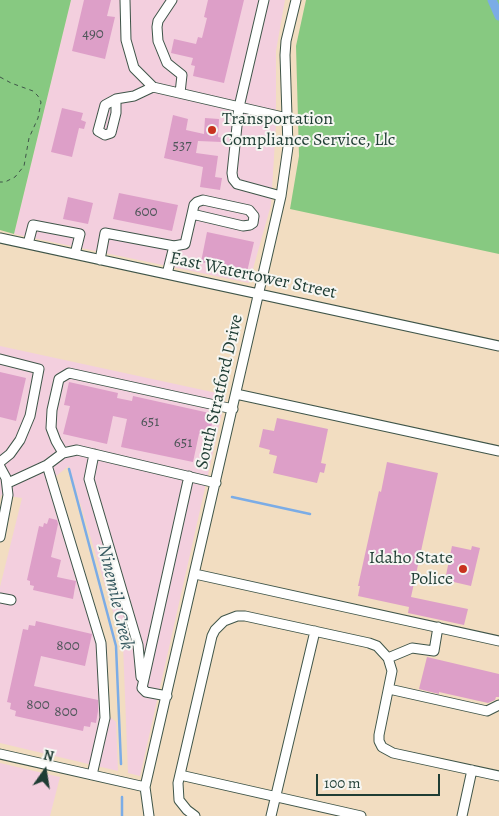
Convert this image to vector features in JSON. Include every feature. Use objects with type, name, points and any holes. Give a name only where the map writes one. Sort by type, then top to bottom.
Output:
[{"type":"street","points":[[125,0],[126,40],[134,68],[153,87],[286,118]]},
{"type":"street","points":[[172,0],[158,21],[158,41],[167,63],[182,75],[180,93]]},
{"type":"street","points":[[264,0],[239,107],[232,173],[233,179],[237,184],[281,196]]},
{"type":"street","name":"South Stratford Drive","points":[[145,787],[281,196],[288,147],[286,41],[296,0]]},
{"type":"street","points":[[116,99],[134,96],[153,87]]},
{"type":"street","points":[[100,260],[105,233],[174,246],[185,244],[194,205],[203,200],[249,210],[254,216],[253,223],[250,226],[243,226],[192,214]]},
{"type":"street","points":[[28,244],[33,225],[80,234],[75,254]]},
{"type":"street","name":"East Watertower Street","points":[[0,238],[499,346]]},
{"type":"street","points":[[167,274],[174,246]]},
{"type":"street","points":[[0,359],[39,369],[30,416],[20,440],[10,454],[0,462]]},
{"type":"street","points":[[63,453],[56,442],[51,428],[52,410],[59,379],[68,373],[233,409]]},
{"type":"street","points":[[236,394],[499,451]]},
{"type":"street","points":[[8,483],[47,466],[63,453],[77,450],[216,482]]},
{"type":"street","points":[[94,454],[89,479],[138,645],[142,688],[146,692],[167,696]]},
{"type":"street","points":[[47,466],[101,643],[105,718],[92,774]]},
{"type":"street","points":[[0,467],[8,483],[7,508],[0,537]]},
{"type":"street","points":[[142,688],[189,476]]},
{"type":"street","points":[[195,574],[499,640]]},
{"type":"street","points":[[0,598],[11,600]]},
{"type":"street","points":[[196,816],[187,810],[179,800],[178,792],[180,775],[212,636],[219,625],[230,618],[245,616],[377,646],[388,658],[392,671],[379,735],[382,747],[393,753],[499,776]]},
{"type":"street","points":[[388,658],[412,648],[434,651],[438,627]]},
{"type":"street","points":[[271,816],[315,631]]},
{"type":"street","points":[[389,689],[487,711],[499,705]]},
{"type":"street","points":[[0,754],[145,787],[149,816]]},
{"type":"street","points":[[462,816],[472,770]]},
{"type":"street","points":[[180,775],[361,816]]},
{"type":"path","points":[[0,77],[16,85],[29,88],[38,96],[41,102],[38,118],[29,138],[24,166],[15,177],[0,182]]},
{"type":"shaded area","points":[[71,0],[285,0],[276,51],[276,125],[271,205],[249,283],[14,234]]},
{"type":"shaded area","points":[[0,346],[226,395],[140,776],[128,773],[123,645],[69,466],[56,476],[107,646],[109,716],[116,722],[118,771],[0,743],[0,587],[22,498],[1,495],[0,499]]},
{"type":"shaded area","points":[[0,763],[60,777],[50,816],[0,816]]},
{"type":"green space","points":[[0,0],[71,0],[14,234],[0,230]]},
{"type":"green space","points":[[306,0],[499,0],[499,254],[290,209],[299,156],[296,46]]},
{"type":"building","points":[[84,0],[111,0],[107,16],[115,17],[105,59],[72,51]]},
{"type":"building","points":[[208,0],[244,0],[224,83],[193,76],[195,66],[191,65],[193,58],[171,53],[174,39],[196,44],[198,37],[202,38],[207,18],[204,17]]},
{"type":"building","points":[[62,108],[83,113],[81,120],[86,122],[84,129],[79,128],[72,157],[51,152]]},
{"type":"building","points":[[173,115],[188,119],[186,130],[204,134],[205,118],[219,119],[218,137],[222,138],[222,142],[198,141],[196,153],[218,156],[215,177],[222,178],[220,190],[200,187],[203,167],[164,158]]},
{"type":"building","points":[[119,193],[178,205],[172,231],[113,219]]},
{"type":"building","points":[[68,197],[93,203],[88,224],[63,219]]},
{"type":"building","points":[[207,232],[254,242],[247,272],[201,262]]},
{"type":"building","points":[[0,372],[26,378],[16,421],[0,417]]},
{"type":"building","points":[[69,382],[118,393],[117,398],[132,401],[133,396],[214,414],[209,437],[199,434],[193,462],[121,447],[127,419],[113,416],[107,444],[63,434],[70,406],[64,405]]},
{"type":"building","points":[[277,418],[328,429],[321,463],[326,464],[324,473],[320,472],[317,483],[273,473],[277,456],[269,454],[270,450],[259,447],[263,429],[274,431]]},
{"type":"building","points":[[387,462],[438,473],[411,597],[468,609],[464,625],[408,613],[409,607],[358,596],[360,586],[358,586]]},
{"type":"building","points":[[49,518],[57,520],[58,524],[51,557],[61,560],[57,577],[76,581],[73,599],[33,590],[34,586],[30,585],[30,581],[27,580],[39,526],[43,527],[44,523],[47,524]]},
{"type":"building","points":[[452,546],[471,550],[472,546],[480,548],[471,586],[445,580]]},
{"type":"building","points":[[36,621],[92,634],[85,666],[41,656],[34,686],[98,700],[96,723],[91,722],[90,727],[84,726],[83,731],[15,716],[16,711],[10,709],[11,703],[7,702],[23,629],[28,630],[29,625],[35,626]]},
{"type":"building","points":[[427,657],[499,674],[499,697],[488,703],[419,689]]},
{"type":"waterway","points":[[492,0],[499,16]]},
{"type":"waterway","name":"Ninemile Creek","points":[[69,469],[116,646],[121,764]]},
{"type":"waterway","points":[[232,497],[310,514]]},
{"type":"waterway","name":"Ninemile Creek","points":[[122,797],[122,816]]},
{"type":"place","name":"Transportation Compliance Service, Llc","points":[[212,130]]},
{"type":"place","name":"Idaho State Police","points":[[463,569]]}]
